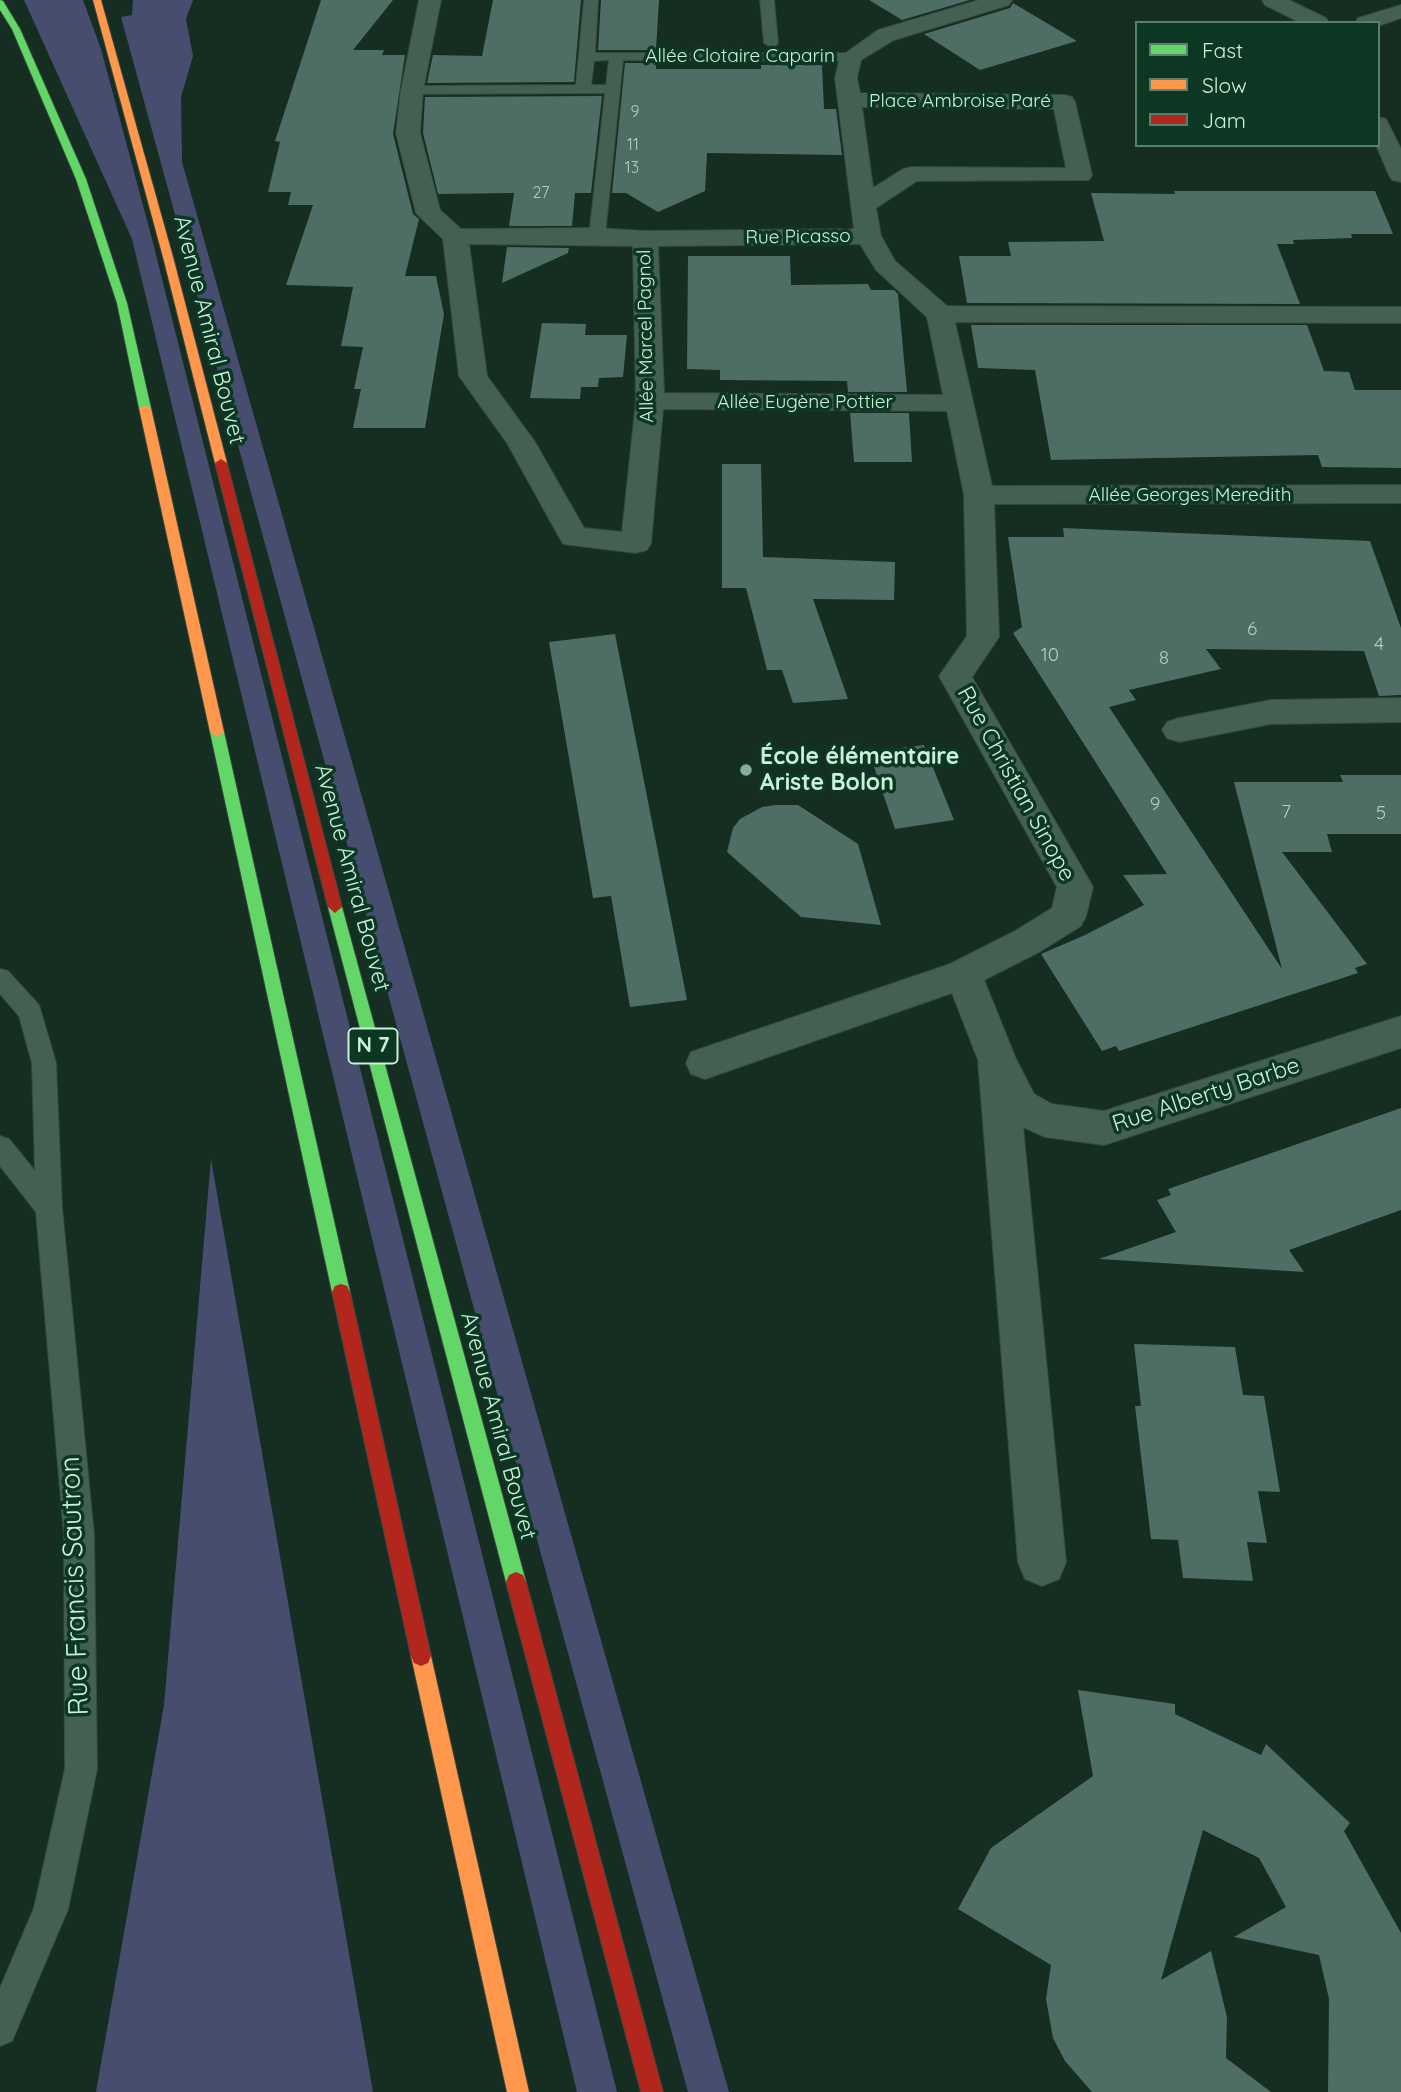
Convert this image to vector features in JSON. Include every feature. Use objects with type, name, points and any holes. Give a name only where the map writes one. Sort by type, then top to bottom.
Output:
[{"type":"main road","name":"Avenue Amiral Bouvet","points":[[97,0],[168,257],[312,821],[652,2092]]},
{"type":"main road","points":[[0,3],[16,29],[81,180],[122,303],[518,2092]]},
{"type":"street","points":[[430,0],[412,90],[408,133],[428,213],[455,237]]},
{"type":"street","points":[[851,57],[886,35],[1001,0]]},
{"type":"street","points":[[1273,0],[1314,21]]},
{"type":"street","points":[[1372,21],[1401,11]]},
{"type":"street","name":"Allée Clotaire Caparin","points":[[851,57],[846,78],[868,236]]},
{"type":"street","name":"Place Ambroise Paré","points":[[849,100],[1064,102],[1080,175],[912,174],[864,205]]},
{"type":"street","points":[[1380,128],[1399,167]]},
{"type":"street","name":"Rue Picasso","points":[[455,237],[597,236],[645,239],[868,236],[885,265],[940,314]]},
{"type":"street","name":"Allée Marcel Pagnol","points":[[455,237],[473,376],[521,442],[574,537],[636,544],[650,401],[645,239]]},
{"type":"street","points":[[940,314],[1401,315]]},
{"type":"street","name":"Rue Christian Sinope","points":[[705,1063],[963,974],[1028,941],[1068,916],[1075,887],[955,676],[983,637],[979,495],[940,314]]},
{"type":"street","name":"Allée Eugène Pottier","points":[[650,401],[960,403]]},
{"type":"street","name":"Allée Georges Meredith","points":[[979,495],[1401,494]]},
{"type":"street","points":[[1179,730],[1271,712],[1401,710]]},
{"type":"street","points":[[963,974],[997,1060],[1042,1562]]},
{"type":"street","name":"Rue Alberty Barbe","points":[[997,1060],[1020,1106],[1045,1120],[1104,1128],[1401,1031]]},
{"type":"lane","points":[[583,89],[588,57],[591,0]]},
{"type":"lane","points":[[767,0],[771,43]]},
{"type":"lane","points":[[597,236],[616,56]]},
{"type":"lane","name":"Allée Clotaire Caparin","points":[[588,57],[851,57]]},
{"type":"lane","points":[[412,90],[613,89]]},
{"type":"lane","points":[[0,978],[30,1012]]},
{"type":"lane","points":[[0,1006],[30,1012]]},
{"type":"lane","name":"Rue Francis Sautron","points":[[0,2029],[51,1909],[81,1769],[79,1535],[49,1208],[44,1063],[30,1012]]},
{"type":"lane","points":[[0,1147],[49,1208]]},
{"type":"shaded area","points":[[24,0],[83,0],[101,49],[151,235],[617,2092],[577,2092],[132,239]]},
{"type":"shaded area","points":[[133,0],[193,0],[186,19],[193,56],[181,97],[182,162],[729,2092],[688,2092],[121,17],[132,15]]},
{"type":"shaded area","points":[[211,1159],[373,2092],[96,2092],[164,1705]]},
{"type":"building","points":[[321,0],[393,0],[353,50],[384,50],[382,55],[405,55],[393,134],[413,214],[419,219],[405,276],[436,276],[444,314],[425,428],[353,428],[361,389],[354,389],[363,347],[341,346],[353,287],[286,285],[313,205],[288,205],[291,192],[268,192],[280,142],[275,141]]},
{"type":"building","points":[[493,0],[581,0],[574,82],[427,83],[433,55],[482,56]]},
{"type":"building","points":[[601,0],[659,0],[656,50],[598,50]]},
{"type":"building","points":[[869,0],[970,0],[902,20]]},
{"type":"building","points":[[1013,3],[1077,41],[980,70],[924,34],[1010,8]]},
{"type":"building","points":[[625,63],[656,63],[656,69],[761,69],[761,65],[822,65],[824,109],[836,109],[842,155],[707,153],[705,191],[658,212],[626,193],[612,193]]},
{"type":"building","points":[[602,96],[591,193],[575,193],[572,226],[509,226],[514,193],[438,194],[423,133],[425,97]]},
{"type":"building","points":[[1174,191],[1375,191],[1393,234],[1351,234],[1352,238],[1293,240],[1294,244],[1277,244],[1300,304],[967,303],[959,256],[1011,256],[1008,242],[1104,241],[1091,193],[1175,194]]},
{"type":"building","points":[[507,247],[569,248],[568,253],[502,283]]},
{"type":"building","points":[[688,256],[790,256],[791,285],[868,284],[871,290],[894,290],[898,294],[907,392],[848,392],[847,381],[720,380],[720,370],[687,369]]},
{"type":"building","points":[[542,323],[586,324],[585,335],[627,335],[623,377],[599,378],[598,387],[581,387],[580,399],[530,398]]},
{"type":"building","points":[[971,325],[1307,325],[1324,371],[1349,372],[1355,390],[1401,390],[1401,468],[1322,467],[1318,455],[1051,460],[1035,370],[978,368]]},
{"type":"building","points":[[850,413],[909,413],[912,462],[854,462]]},
{"type":"building","points":[[722,464],[761,464],[763,557],[895,562],[894,600],[813,599],[848,699],[793,703],[782,670],[767,670],[746,588],[722,588]]},
{"type":"building","points":[[1063,528],[1370,541],[1401,628],[1401,695],[1379,696],[1364,651],[1206,649],[1221,669],[1129,690],[1136,700],[1109,707],[1282,969],[1234,782],[1343,782],[1340,775],[1401,775],[1401,834],[1327,834],[1332,852],[1282,852],[1367,964],[1355,968],[1358,973],[1119,1051],[1116,1046],[1102,1051],[1041,954],[1144,905],[1123,875],[1167,874],[1013,633],[1022,627],[1008,537],[1064,537]]},
{"type":"building","points":[[615,634],[687,1000],[630,1007],[611,896],[593,898],[549,642]]},
{"type":"building","points":[[924,745],[954,820],[895,829],[869,752]]},
{"type":"building","points":[[798,805],[858,844],[881,925],[801,917],[727,852],[733,828],[740,819],[762,807]]},
{"type":"building","points":[[1401,1108],[1401,1210],[1289,1250],[1304,1272],[1099,1259],[1176,1232],[1157,1200],[1171,1195],[1168,1189]]},
{"type":"building","points":[[1134,1344],[1235,1347],[1243,1395],[1264,1396],[1280,1492],[1258,1491],[1267,1543],[1247,1542],[1253,1581],[1183,1578],[1178,1540],[1151,1539],[1135,1406],[1141,1406]]},
{"type":"building","points":[[1078,1690],[1175,1704],[1175,1714],[1261,1755],[1266,1744],[1350,1823],[1344,1831],[1401,1933],[1401,2092],[1328,2092],[1329,1999],[1319,1955],[1234,1937],[1286,1907],[1259,1858],[1203,1830],[1161,1980],[1211,1951],[1227,2017],[1226,2058],[1271,2092],[1092,2092],[1065,2061],[1053,2038],[1046,1999],[1051,1965],[958,1909],[991,1848],[1093,1776]]},
{"type":"traffic: fast","points":[[0,3],[16,29],[81,179],[122,303],[145,408]]},
{"type":"traffic: fast","points":[[217,732],[341,1292]]},
{"type":"traffic: fast","points":[[335,907],[516,1582]]},
{"type":"traffic: slow","points":[[97,0],[221,463]]},
{"type":"traffic: slow","points":[[145,408],[217,732]]},
{"type":"traffic: slow","points":[[421,1656],[518,2092]]},
{"type":"traffic: jam","points":[[221,463],[335,907]]},
{"type":"traffic: jam","points":[[341,1292],[421,1656]]},
{"type":"traffic: jam","points":[[516,1582],[652,2092]]},
{"type":"place","name":"École élémentaire Ariste Bolon","points":[[746,770]]}]
